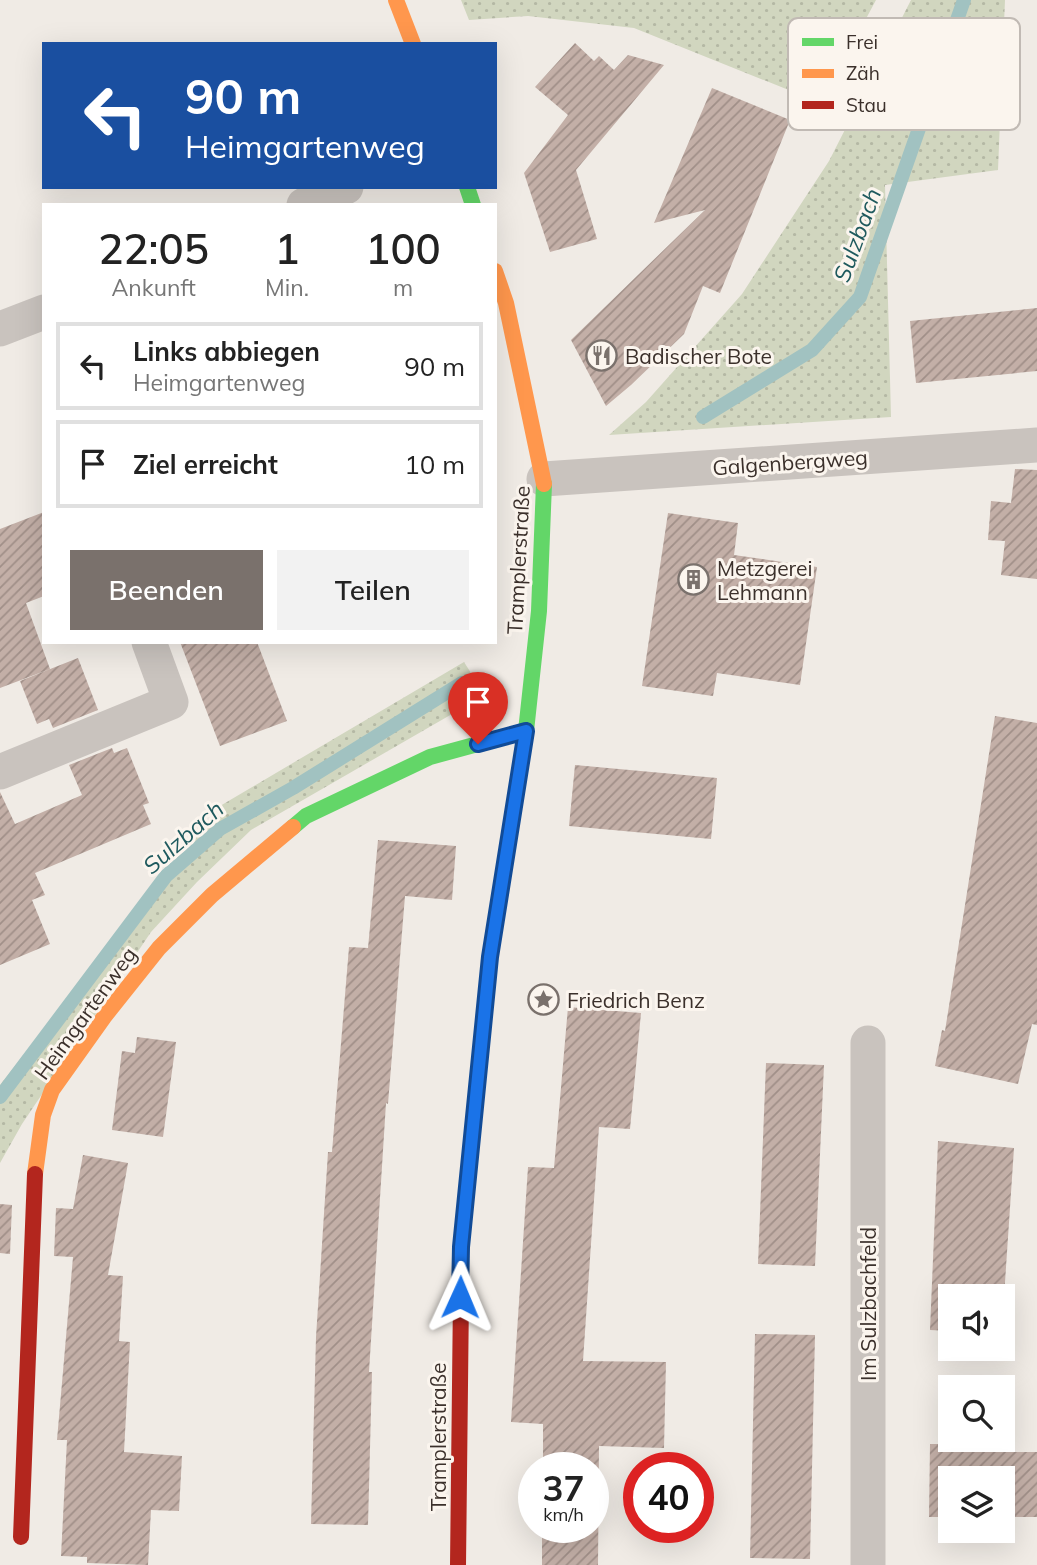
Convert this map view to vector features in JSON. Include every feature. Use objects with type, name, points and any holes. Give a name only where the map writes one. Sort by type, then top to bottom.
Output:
[{"type":"street","points":[[396,0],[412,42]]},
{"type":"street","points":[[309,203],[341,189]]},
{"type":"street","name":"Tramplerstraße","points":[[458,1565],[461,1247],[490,957],[526,731],[539,611],[544,479],[506,303],[497,277]]},
{"type":"street","points":[[0,329],[40,325]]},
{"type":"street","name":"Galgenbergweg","points":[[544,479],[1037,445]]},
{"type":"street","points":[[0,772],[171,702],[150,644]]},
{"type":"street","name":"Heimgartenweg","points":[[21,1537],[36,1158],[43,1115],[52,1090],[104,1017],[159,948],[212,895],[306,816],[430,757],[526,731]]},
{"type":"street","name":"Im Sulzbachfeld","points":[[867,1565],[868,1042]]},
{"type":"green space","points":[[461,0],[876,0],[866,18],[788,18],[788,90],[634,28],[528,16],[469,20]]},
{"type":"green space","points":[[911,0],[1005,0],[1004,18],[902,18]]},
{"type":"green space","points":[[845,130],[1000,130],[998,170],[885,185],[891,417],[609,435],[646,402],[742,294],[829,161]]},
{"type":"green space","points":[[464,662],[485,695],[251,830],[197,882],[151,932],[22,1124],[0,1163],[0,1085],[220,806]]},
{"type":"building","points":[[575,43],[594,61],[599,56],[614,70],[628,55],[664,65],[576,170],[597,239],[550,252],[524,173],[568,115],[535,87]]},
{"type":"building","points":[[712,88],[788,119],[720,293],[703,286],[684,334],[606,406],[571,340],[705,210],[654,223]]},
{"type":"building","points":[[1037,308],[1037,371],[916,383],[910,321]]},
{"type":"building","points":[[1015,469],[1037,470],[1037,579],[1001,575],[1005,541],[988,540],[991,501],[1011,503]]},
{"type":"building","points":[[42,513],[42,597],[26,603],[50,669],[0,688],[0,529]]},
{"type":"building","points":[[668,513],[738,523],[734,555],[817,567],[800,685],[717,673],[713,696],[642,686]]},
{"type":"building","points":[[181,644],[258,644],[287,721],[220,746]]},
{"type":"building","points":[[78,658],[98,710],[53,728],[49,719],[37,724],[20,681]]},
{"type":"building","points":[[995,716],[1037,723],[1037,1025],[1032,1024],[1018,1084],[935,1066],[942,1030],[945,1031]]},
{"type":"building","points":[[112,748],[114,753],[127,748],[149,803],[143,805],[151,824],[35,873],[45,895],[32,900],[50,944],[0,965],[0,792],[15,824],[82,795],[69,765]]},
{"type":"building","points":[[575,765],[717,778],[711,839],[569,826]]},
{"type":"building","points":[[378,840],[456,846],[452,900],[405,896],[388,1104],[386,1103],[369,1372],[372,1372],[368,1525],[311,1524],[316,1337],[328,1152],[332,1152],[349,947],[368,948]]},
{"type":"building","points":[[568,1007],[641,1013],[630,1129],[599,1127],[583,1361],[666,1362],[664,1448],[599,1446],[599,1452],[543,1452],[543,1424],[511,1422],[528,1167],[554,1168]]},
{"type":"building","points":[[137,1037],[176,1042],[163,1137],[112,1130],[122,1051],[135,1053]]},
{"type":"building","points":[[766,1063],[824,1065],[815,1266],[758,1264]]},
{"type":"building","points":[[938,1141],[1014,1148],[1005,1284],[938,1284],[938,1330],[930,1330]]},
{"type":"building","points":[[83,1155],[128,1163],[108,1275],[123,1276],[119,1341],[130,1342],[124,1452],[182,1456],[179,1511],[151,1510],[148,1565],[87,1563],[87,1557],[61,1556],[67,1440],[57,1440],[73,1257],[54,1256],[56,1208],[73,1209]]},
{"type":"building","points":[[0,1204],[12,1205],[10,1254],[0,1253]]},
{"type":"building","points":[[755,1334],[815,1335],[810,1559],[750,1558]]},
{"type":"building","points":[[930,1444],[938,1444],[938,1452],[1037,1452],[1037,1517],[1015,1517],[1015,1466],[938,1466],[938,1517],[929,1517]]},
{"type":"building","points":[[542,1543],[598,1543],[598,1565],[542,1565]]},
{"type":"waterway","name":"Sulzbach","points":[[958,18],[964,0]]},
{"type":"waterway","name":"Sulzbach","points":[[703,417],[812,350],[860,297],[918,130]]},
{"type":"waterway","name":"Sulzbach","points":[[0,1097],[166,876],[220,829],[293,788],[462,683]]},
{"type":"traffic: fast","points":[[468,189],[472,203]]},
{"type":"traffic: fast","points":[[461,1295],[461,1247],[490,957],[526,731],[539,611],[544,484]]},
{"type":"traffic: fast","points":[[293,827],[306,816],[430,757],[526,731]]},
{"type":"traffic: slow","points":[[396,0],[412,42]]},
{"type":"traffic: slow","points":[[497,277],[506,303],[544,484]]},
{"type":"traffic: slow","points":[[35,1174],[43,1115],[52,1090],[104,1017],[159,948],[212,895],[293,827]]},
{"type":"traffic: jam","points":[[21,1537],[35,1174]]},
{"type":"traffic: jam","points":[[458,1565],[461,1295]]},
{"type":"place","name":"Badischer Bote","points":[[602,356]]},
{"type":"place","name":"Metzgerei Lehmann","points":[[694,580]]},
{"type":"place","name":"Friedrich Benz","points":[[544,1000]]},
{"type":"route","points":[[460,1297],[461,1247],[490,957],[526,731],[478,744]]}]
